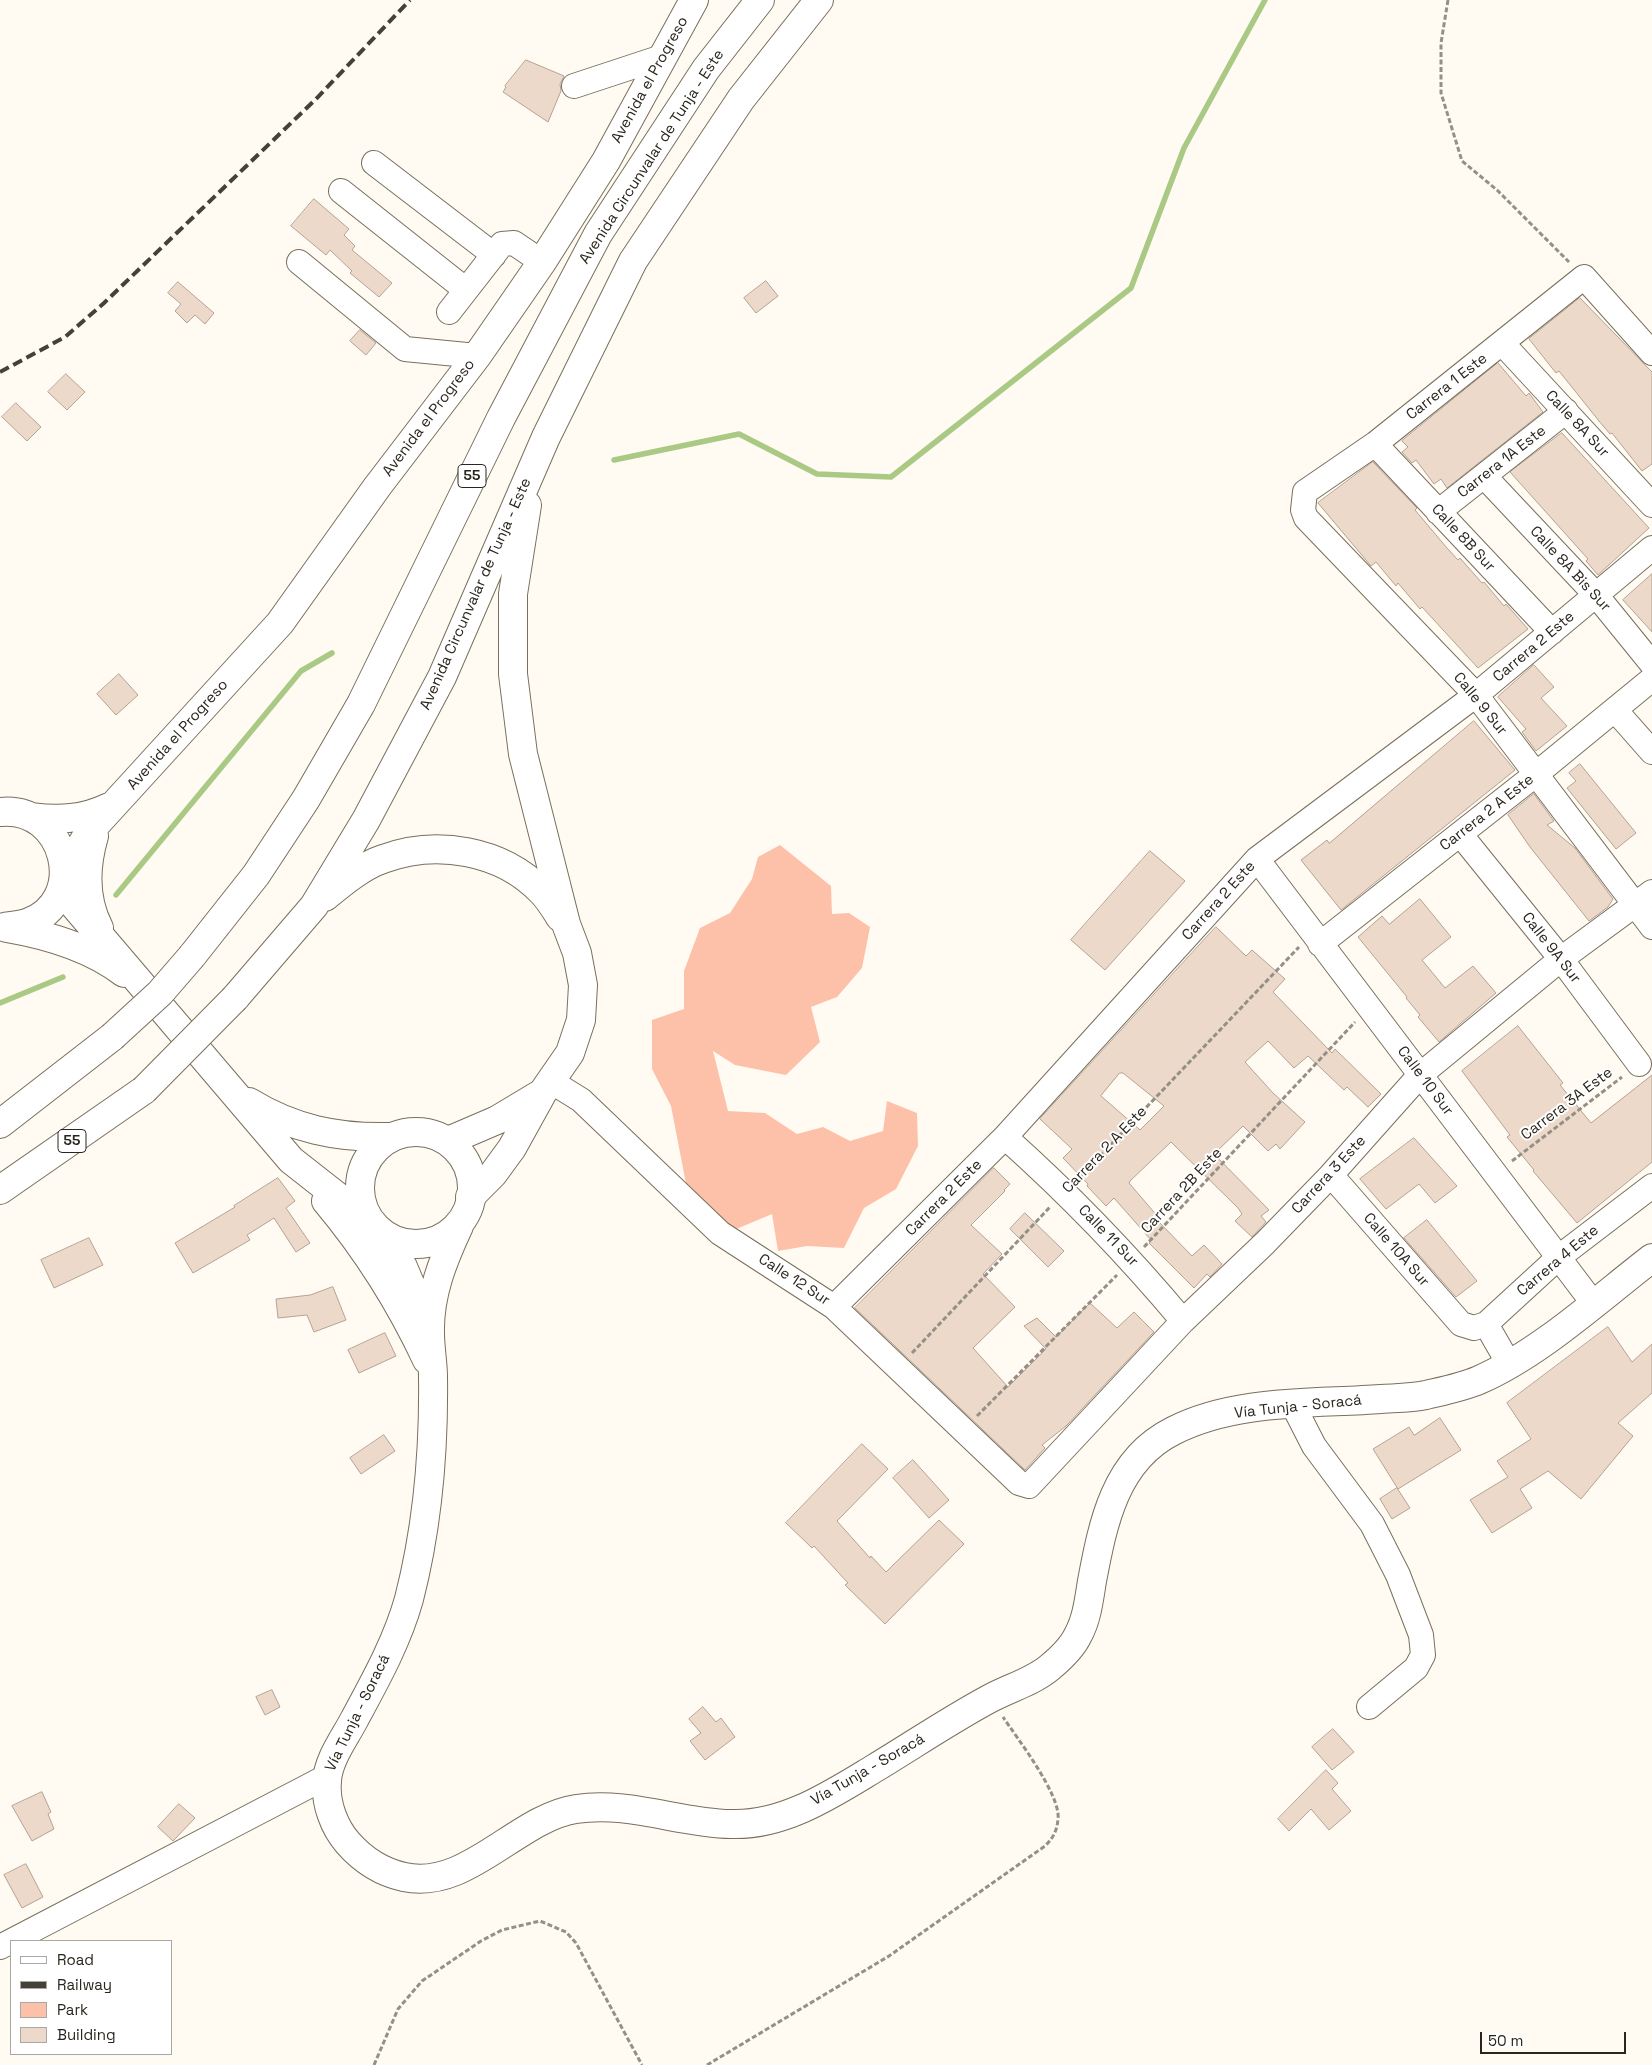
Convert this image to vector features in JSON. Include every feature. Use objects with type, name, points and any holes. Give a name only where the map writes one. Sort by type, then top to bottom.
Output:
[{"type":"main road","name":"Avenida el Progreso","points":[[2,926],[28,923],[48,910],[89,832],[280,623],[377,487],[477,356],[542,262],[606,161],[694,0]]},
{"type":"main road","name":"Avenida Circunvalar de Tunja - Este","points":[[0,1124],[112,1037],[160,993],[256,875],[306,799],[361,704],[501,418],[598,234],[706,69],[760,0]]},
{"type":"main road","name":"Avenida Circunvalar de Tunja - Este","points":[[0,1190],[144,1090],[235,998],[314,906],[366,820],[442,676],[546,437],[633,261],[741,99],[819,0]]},
{"type":"main road","points":[[470,1197],[493,1174],[512,1148],[547,1087],[570,1053],[581,1020],[583,985],[578,953],[566,924],[523,754],[513,674],[513,594],[524,514],[546,437]]},
{"type":"main road","name":"Avenida el Progreso","points":[[0,812],[11,811],[32,817],[54,820],[76,818],[111,808]]},
{"type":"main road","points":[[106,941],[94,917],[88,890],[88,864],[94,837],[111,808]]},
{"type":"main road","points":[[32,817],[50,831],[62,852],[63,882]]},
{"type":"main road","points":[[314,906],[344,882],[382,859],[424,849],[468,851],[508,866],[542,891],[566,924]]},
{"type":"main road","name":"Vía Tunja - Soracá","points":[[63,882],[106,941],[147,991],[291,1160],[378,1229],[407,1274],[430,1330]]},
{"type":"main road","name":"Vía Tunja - Soracá","points":[[2,926],[43,934],[81,948],[115,966],[147,991]]},
{"type":"main road","points":[[448,1141],[497,1120],[547,1087]]},
{"type":"main road","name":"Vía Tunja - Soracá","points":[[232,1091],[261,1109],[291,1123],[322,1133],[355,1137],[388,1137]]},
{"type":"main road","points":[[415,1132],[429,1133],[448,1141],[463,1157],[472,1177],[467,1213],[459,1226],[437,1241],[411,1245],[378,1229],[360,1200],[360,1176],[370,1154],[388,1137],[415,1132]]},
{"type":"main road","points":[[291,1160],[372,1260],[406,1316],[434,1375]]},
{"type":"main road","name":"Vía Tunja - Soracá","points":[[459,1226],[441,1268],[434,1294],[430,1330],[434,1375],[427,1490],[418,1564],[403,1621],[382,1668],[334,1757],[326,1777],[329,1809],[344,1838],[365,1860],[388,1873],[414,1879],[454,1873],[551,1816],[575,1809],[604,1807],[732,1824],[758,1822],[816,1803],[991,1698],[1044,1672],[1066,1653],[1078,1636],[1086,1614],[1106,1514],[1119,1484],[1140,1453],[1171,1432],[1210,1416],[1264,1407],[1421,1396],[1477,1382],[1530,1353],[1652,1258]]},
{"type":"street","points":[[574,86],[665,56]]},
{"type":"street","points":[[374,163],[494,255]]},
{"type":"street","points":[[341,191],[466,290]]},
{"type":"street","points":[[449,312],[502,244],[514,243],[542,262]]},
{"type":"street","points":[[299,262],[405,349],[477,356]]},
{"type":"street","points":[[1584,278],[1652,353]]},
{"type":"street","name":"Carrera 1 Este","points":[[1305,492],[1375,444],[1584,278]]},
{"type":"street","name":"Calle 8A Sur","points":[[1502,343],[1652,505]]},
{"type":"street","name":"Carrera 1A Este","points":[[1438,512],[1566,412]]},
{"type":"street","name":"Calle 8B Sur","points":[[1375,444],[1552,632]]},
{"type":"street","name":"Calle 8A Bis Sur","points":[[1484,476],[1596,595],[1652,664]]},
{"type":"street","name":"Calle 9 Sur","points":[[1305,492],[1303,510],[1306,518],[1476,695],[1535,775],[1643,899],[1652,927]]},
{"type":"street","name":"Carrera 2 Este","points":[[834,1307],[1005,1137],[1257,859],[1476,695],[1652,548]]},
{"type":"street","name":"Carrera 2 A Este","points":[[1317,938],[1460,834],[1652,679]]},
{"type":"street","points":[[1614,710],[1652,752]]},
{"type":"street","name":"Calle 9A Sur","points":[[1460,834],[1561,959],[1639,1064]]},
{"type":"street","name":"Calle 10 Sur","points":[[1257,859],[1594,1303]]},
{"type":"street","name":"Carrera 3 Este","points":[[1029,1486],[1183,1320],[1265,1243],[1331,1175],[1420,1075],[1561,959],[1643,899]]},
{"type":"street","name":"Calle 12 Sur","points":[[547,1087],[581,1100],[720,1233],[834,1307],[1020,1483],[1029,1486]]},
{"type":"street","name":"Calle 11 Sur","points":[[1005,1137],[1066,1191],[1132,1260],[1183,1320]]},
{"type":"street","name":"Calle 10A Sur","points":[[1331,1175],[1462,1324],[1474,1328],[1486,1324]]},
{"type":"street","name":"Carrera 4 Este","points":[[1486,1324],[1559,1257],[1652,1186]]},
{"type":"street","points":[[1486,1324],[1510,1364]]},
{"type":"street","points":[[1293,1405],[1314,1446],[1372,1524],[1398,1575],[1421,1635],[1423,1656],[1416,1668],[1369,1707]]},
{"type":"street","points":[[13,1940],[326,1777]]},
{"type":"path","points":[[1448,0],[1441,43],[1441,93],[1462,161],[1496,190],[1584,278]]},
{"type":"path","name":"Carrera 2 A Este","points":[[898,1368],[1066,1191],[1317,938]]},
{"type":"path","name":"Carrera 2B Este","points":[[964,1429],[1132,1260],[1369,1007]]},
{"type":"path","name":"Carrera 3A Este","points":[[1496,1173],[1639,1064]]},
{"type":"path","points":[[707,2065],[889,1956],[1045,1846],[1055,1835],[1059,1817],[1053,1795],[991,1698]]},
{"type":"path","points":[[374,2065],[398,2009],[422,1981],[502,1930],[540,1921],[566,1932],[576,1943],[642,2065]]},
{"type":"green space","points":[[780,845],[831,886],[832,914],[849,913],[870,927],[862,968],[837,997],[811,1007],[820,1042],[786,1075],[735,1065],[713,1051],[728,1111],[765,1113],[797,1134],[823,1127],[850,1141],[883,1131],[887,1101],[917,1113],[918,1146],[896,1189],[864,1208],[844,1248],[807,1246],[778,1251],[772,1214],[734,1230],[688,1194],[671,1106],[652,1069],[652,1020],[684,1009],[684,971],[700,928],[730,913],[752,879],[758,857]]},
{"type":"building","points":[[526,60],[564,76],[560,84],[561,91],[548,122],[503,92],[505,86]]},
{"type":"building","points":[[314,199],[349,229],[344,235],[355,246],[352,250],[392,283],[379,297],[350,273],[352,271],[330,250],[326,255],[291,226]]},
{"type":"building","points":[[766,281],[778,296],[756,313],[744,298]]},
{"type":"building","points":[[178,282],[214,313],[205,324],[195,315],[187,323],[175,311],[181,304],[168,293]]},
{"type":"building","points":[[1580,298],[1652,372],[1652,464],[1642,471],[1559,371],[1556,373],[1529,339]]},
{"type":"building","points":[[360,330],[376,343],[366,355],[350,341]]},
{"type":"building","points":[[1498,363],[1526,396],[1529,393],[1543,412],[1447,488],[1441,479],[1434,484],[1416,460],[1412,463],[1402,452],[1408,447],[1402,441]]},
{"type":"building","points":[[66,374],[85,392],[67,410],[48,392]]},
{"type":"building","points":[[16,403],[41,427],[27,441],[2,417]]},
{"type":"building","points":[[1562,433],[1649,528],[1598,575],[1586,561],[1588,559],[1510,472]]},
{"type":"building","points":[[1373,462],[1417,508],[1415,510],[1458,560],[1460,558],[1528,629],[1478,668],[1422,607],[1420,609],[1398,583],[1396,586],[1376,562],[1371,566],[1318,503]]},
{"type":"building","points":[[1652,574],[1652,632],[1623,600]]},
{"type":"building","points":[[1534,665],[1554,687],[1541,698],[1567,726],[1536,751],[1522,732],[1526,729],[1498,697]]},
{"type":"building","points":[[119,674],[138,695],[116,715],[97,694]]},
{"type":"building","points":[[1474,721],[1515,770],[1341,910],[1301,860],[1327,840],[1329,843]]},
{"type":"building","points":[[1580,764],[1636,833],[1616,849],[1567,788],[1576,781],[1569,773]]},
{"type":"building","points":[[1534,794],[1554,821],[1547,825],[1575,848],[1613,899],[1608,907],[1589,921],[1530,847],[1508,815]]},
{"type":"building","points":[[1150,851],[1185,881],[1105,970],[1071,940]]},
{"type":"building","points":[[1420,899],[1451,937],[1422,960],[1445,988],[1473,966],[1496,993],[1439,1042],[1418,1017],[1420,1015],[1407,997],[1358,937],[1382,916],[1389,924]]},
{"type":"building","points":[[1216,927],[1246,956],[1252,950],[1285,979],[1273,992],[1332,1053],[1335,1049],[1381,1094],[1368,1107],[1347,1087],[1344,1090],[1308,1056],[1294,1068],[1268,1041],[1245,1062],[1273,1093],[1305,1122],[1280,1149],[1276,1144],[1268,1151],[1243,1126],[1214,1154],[1269,1210],[1261,1216],[1266,1222],[1252,1237],[1235,1221],[1242,1214],[1238,1208],[1171,1142],[1130,1181],[1129,1183],[1159,1218],[1157,1220],[1192,1256],[1204,1245],[1222,1264],[1210,1277],[1207,1274],[1194,1288],[1149,1243],[1151,1240],[1114,1198],[1106,1206],[1087,1186],[1088,1184],[1063,1158],[1072,1149],[1040,1119]],"holes":[[[1120,1073],[1123,1073],[1164,1106],[1140,1130],[1101,1096]]]},
{"type":"building","points":[[1518,1026],[1563,1083],[1560,1085],[1591,1123],[1652,1075],[1652,1162],[1577,1223],[1507,1137],[1510,1135],[1462,1071]]},
{"type":"building","points":[[1414,1138],[1457,1186],[1435,1203],[1419,1184],[1386,1209],[1360,1179]]},
{"type":"building","points":[[994,1168],[1010,1184],[971,1225],[1002,1254],[983,1274],[1015,1307],[973,1348],[1008,1387],[1046,1349],[1024,1326],[1037,1318],[1056,1337],[1090,1303],[1117,1328],[1134,1312],[1154,1332],[1066,1426],[1042,1445],[1045,1448],[1025,1470],[855,1308]]},
{"type":"building","points":[[278,1178],[295,1201],[286,1208],[310,1243],[296,1252],[274,1218],[247,1235],[250,1240],[193,1273],[175,1243],[235,1207]]},
{"type":"building","points":[[1025,1213],[1064,1251],[1048,1267],[1010,1229]]},
{"type":"building","points":[[1427,1220],[1477,1281],[1456,1297],[1404,1238]]},
{"type":"building","points":[[89,1238],[103,1265],[54,1288],[41,1260]]},
{"type":"building","points":[[333,1287],[346,1320],[314,1332],[307,1315],[278,1318],[276,1299],[310,1295]]},
{"type":"building","points":[[1608,1327],[1632,1362],[1652,1344],[1652,1393],[1618,1423],[1633,1436],[1581,1499],[1548,1471],[1520,1489],[1532,1508],[1492,1533],[1470,1500],[1508,1477],[1497,1461],[1531,1439],[1507,1403]]},
{"type":"building","points":[[385,1333],[396,1356],[359,1373],[348,1350]]},
{"type":"building","points":[[1440,1418],[1461,1450],[1398,1489],[1373,1449],[1409,1427],[1414,1435]]},
{"type":"building","points":[[384,1435],[395,1451],[361,1474],[350,1458]]},
{"type":"building","points":[[862,1444],[888,1469],[837,1521],[870,1558],[871,1556],[886,1572],[939,1520],[964,1544],[885,1624],[845,1585],[848,1583],[814,1546],[812,1548],[786,1523]]},
{"type":"building","points":[[913,1460],[949,1500],[929,1518],[893,1478]]},
{"type":"building","points":[[1397,1488],[1410,1508],[1392,1519],[1380,1499]]},
{"type":"building","points":[[272,1690],[280,1707],[265,1715],[256,1697]]},
{"type":"building","points":[[703,1707],[716,1722],[721,1718],[735,1737],[705,1760],[690,1741],[701,1733],[689,1719]]},
{"type":"building","points":[[1333,1729],[1354,1752],[1332,1770],[1312,1747]]},
{"type":"building","points":[[1326,1770],[1338,1783],[1332,1789],[1351,1811],[1329,1830],[1311,1809],[1289,1831],[1278,1819]]},
{"type":"building","points":[[42,1792],[51,1812],[48,1814],[54,1829],[32,1841],[12,1806]]},
{"type":"building","points":[[179,1804],[195,1818],[173,1841],[158,1827]]},
{"type":"building","points":[[26,1864],[43,1897],[22,1908],[4,1875]]},
{"type":"waterway","points":[[614,460],[739,434],[817,474],[891,477],[1131,288],[1184,148],[1265,0]]},
{"type":"waterway","points":[[116,895],[301,671],[332,653]]},
{"type":"waterway","points":[[0,1003],[63,977]]},
{"type":"railway","points":[[0,372],[65,337],[104,303],[316,99],[410,0]]}]
